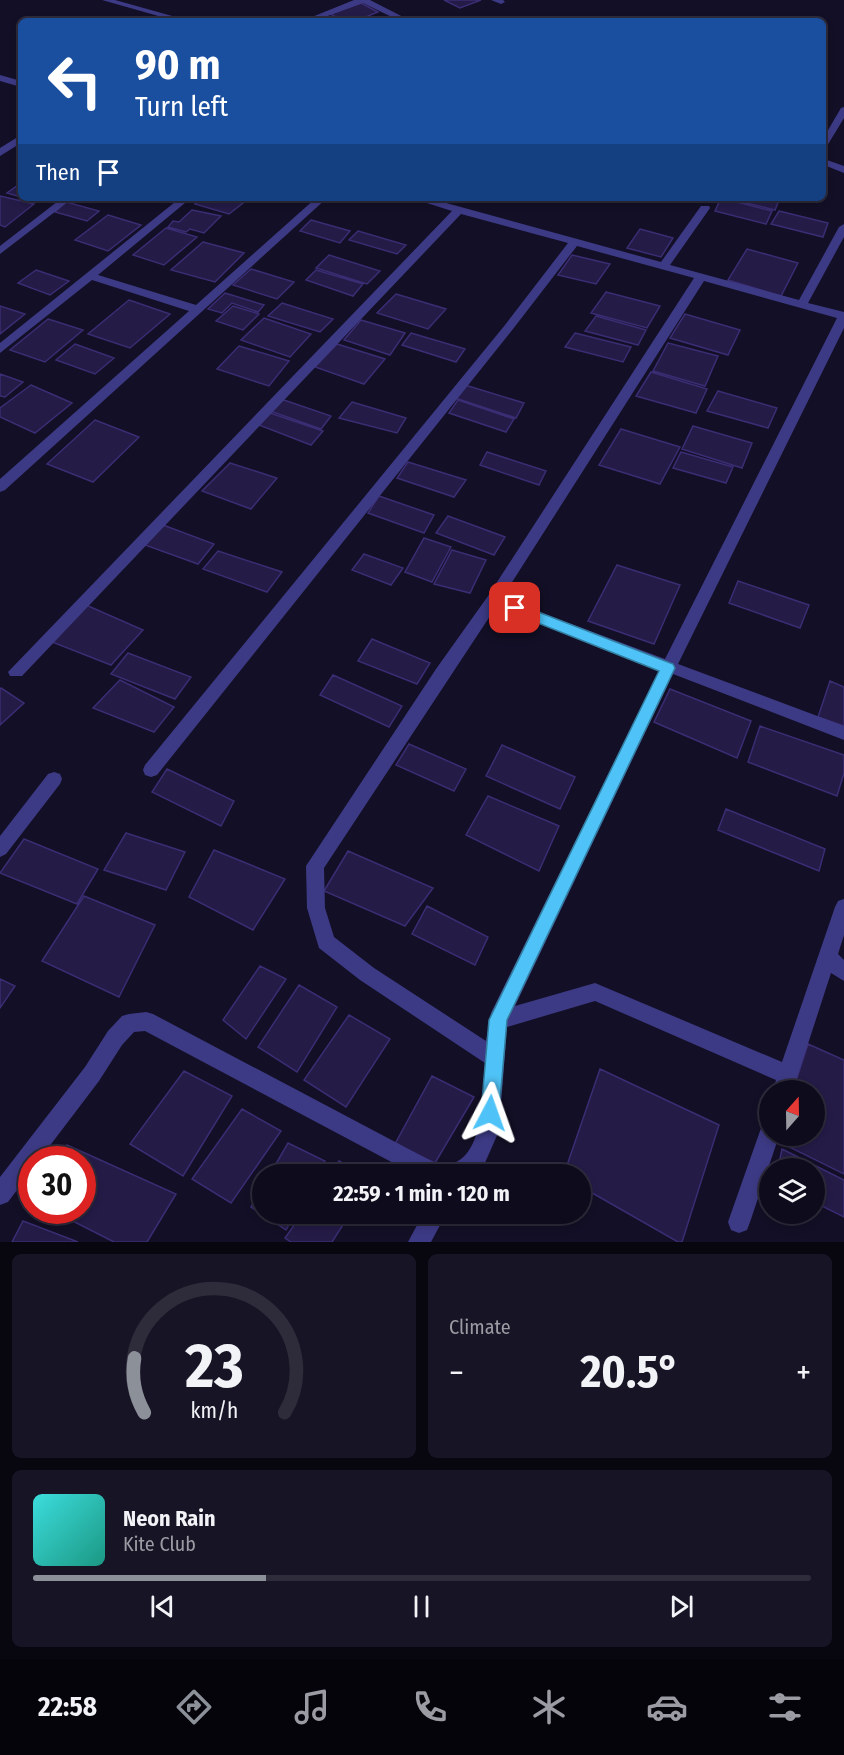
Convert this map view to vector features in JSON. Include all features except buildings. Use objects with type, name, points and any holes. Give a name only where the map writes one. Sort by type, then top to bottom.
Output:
[{"type":"street","points":[[106,0],[175,18]]},
{"type":"street","points":[[314,18],[363,0],[401,18]]},
{"type":"street","points":[[0,78],[18,83]]},
{"type":"street","points":[[826,141],[844,110]]},
{"type":"street","points":[[0,153],[18,140]]},
{"type":"street","points":[[826,163],[844,170]]},
{"type":"street","points":[[0,251],[64,201]]},
{"type":"street","points":[[0,349],[182,201]]},
{"type":"street","points":[[0,488],[319,201]]},
{"type":"street","points":[[427,201],[844,316],[668,668],[498,1020],[489,1131],[477,1158],[470,1164]]},
{"type":"street","points":[[664,266],[705,208]]},
{"type":"street","points":[[16,672],[459,210]]},
{"type":"street","points":[[802,304],[844,227]]},
{"type":"street","points":[[151,770],[502,336],[575,240]]},
{"type":"street","points":[[91,276],[199,310]]},
{"type":"street","points":[[494,1058],[367,974],[326,942],[316,908],[315,866],[435,683],[493,600],[701,276]]},
{"type":"street","points":[[493,600],[844,733]]},
{"type":"street","points":[[0,849],[54,779]]},
{"type":"street","points":[[787,1080],[844,907]]},
{"type":"street","points":[[827,957],[844,972]]},
{"type":"street","points":[[498,1020],[595,992],[780,1080]]},
{"type":"street","points":[[0,1194],[92,1074],[115,1038],[129,1023],[146,1021],[415,1164]]},
{"type":"street","points":[[739,1222],[765,1146]]},
{"type":"street","points":[[419,1242],[429,1224]]},
{"type":"route","points":[[490,1113],[498,1020],[668,668],[515,608]]}]
